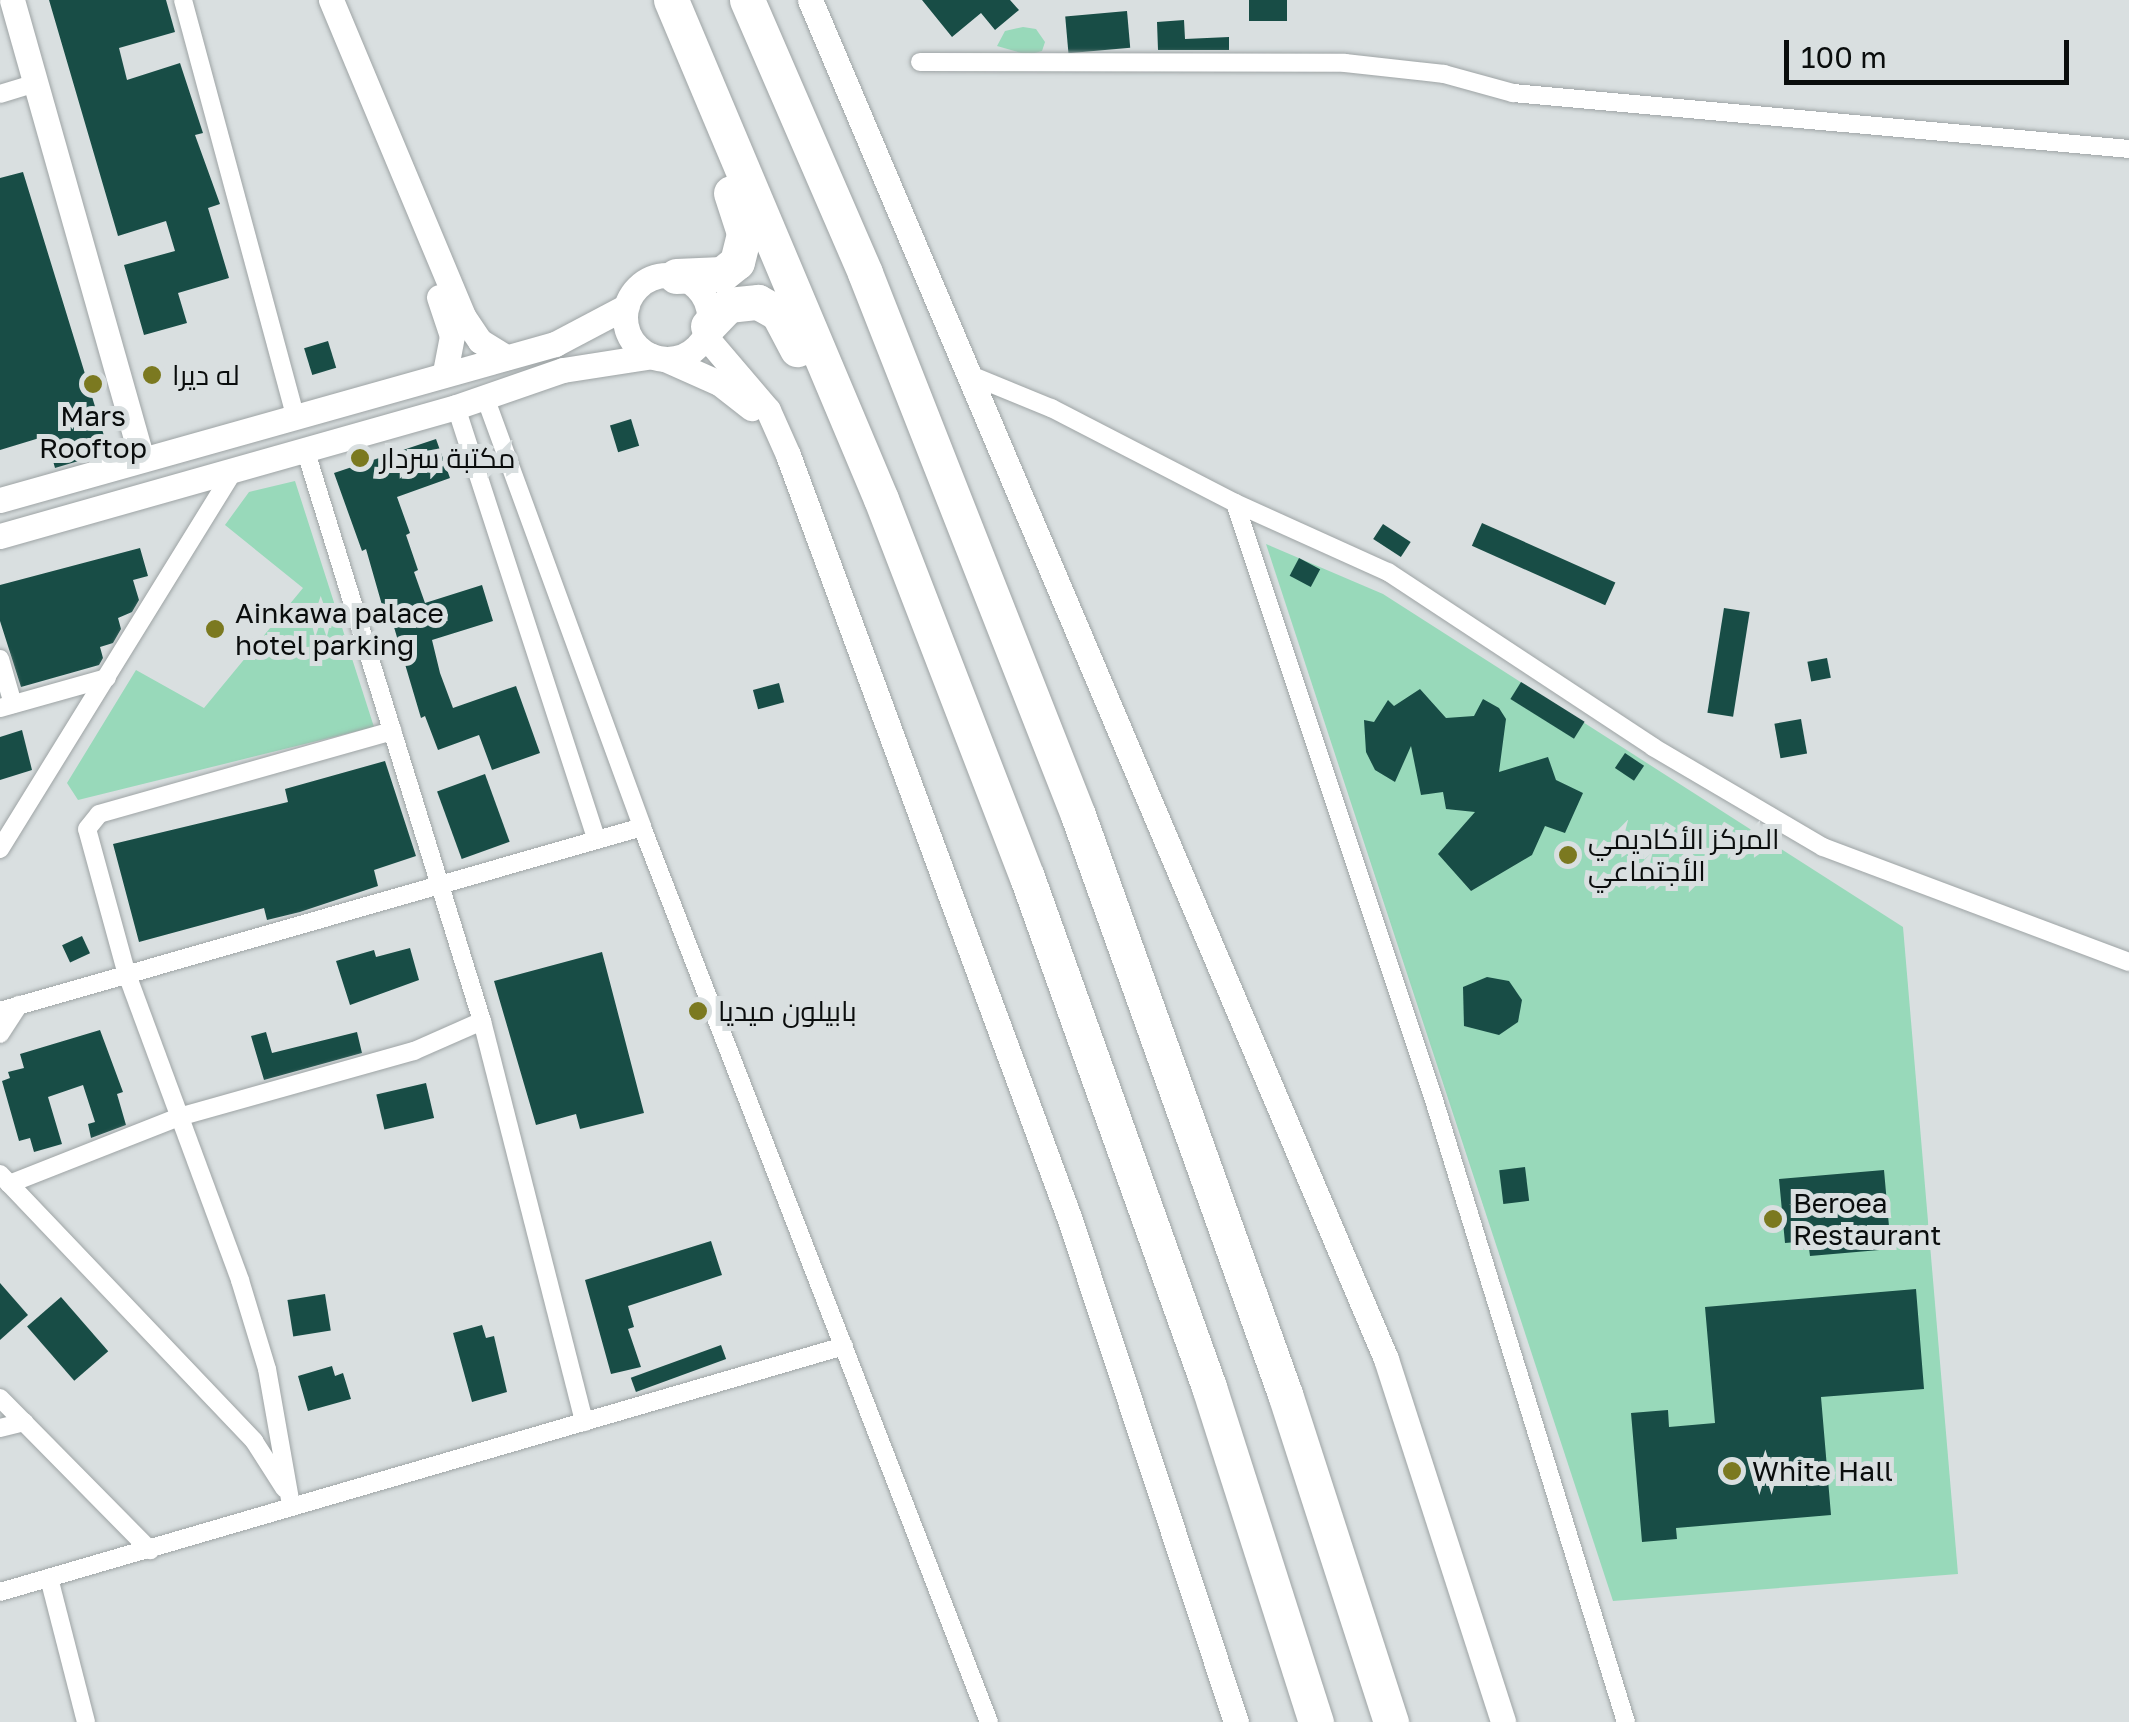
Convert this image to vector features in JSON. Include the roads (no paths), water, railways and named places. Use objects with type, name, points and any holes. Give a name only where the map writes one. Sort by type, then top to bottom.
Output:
[{"type":"highway","points":[[670,0],[856,440],[1013,841],[1209,1387],[1316,1722]]},
{"type":"highway","points":[[747,0],[872,291],[1078,815],[1280,1377],[1392,1722]]},
{"type":"highway","points":[[676,276],[722,274],[738,262],[743,243],[742,222],[712,146],[697,62]]},
{"type":"highway","points":[[706,331],[736,302],[758,302],[772,308],[783,319],[810,380],[856,440]]},
{"type":"street","points":[[12,0],[142,459]]},
{"type":"street","points":[[183,0],[295,415]]},
{"type":"street","points":[[331,0],[470,330],[506,357]]},
{"type":"street","points":[[810,0],[1386,1359],[1504,1722]]},
{"type":"street","points":[[920,62],[1345,64],[1444,74],[1513,94],[2129,149]]},
{"type":"street","points":[[0,94],[36,84]]},
{"type":"street","points":[[412,196],[452,336],[445,374]]},
{"type":"street","points":[[0,500],[573,337],[627,306],[640,285],[651,278],[676,276],[699,290],[706,302],[706,331],[688,354],[563,370],[456,407],[0,536]]},
{"type":"street","points":[[627,306],[627,330],[633,341],[658,358],[719,383],[755,412],[805,509]]},
{"type":"street","points":[[706,331],[768,410],[942,864],[1069,1217],[1236,1722]]},
{"type":"street","points":[[968,374],[1051,408],[1235,503],[1388,572],[1653,747],[1824,847],[2129,962]]},
{"type":"street","points":[[485,398],[642,828],[989,1722]]},
{"type":"street","points":[[456,407],[597,840]]},
{"type":"street","points":[[305,449],[482,1022],[584,1422]]},
{"type":"street","points":[[0,848],[234,469]]},
{"type":"street","points":[[1235,503],[1434,1100],[1626,1722]]},
{"type":"street","points":[[0,659],[6,706],[107,678]]},
{"type":"street","points":[[291,1505],[266,1369],[230,1250],[127,975],[87,836],[93,818],[393,731]]},
{"type":"street","points":[[0,1034],[9,1008],[642,828]]},
{"type":"street","points":[[291,1505],[254,1442],[5,1179],[179,1117],[414,1051],[482,1022]]},
{"type":"street","points":[[0,1592],[291,1505],[442,1467],[844,1346]]},
{"type":"street","points":[[0,1398],[150,1550]]},
{"type":"street","points":[[0,1428],[24,1422]]},
{"type":"street","points":[[48,1578],[86,1722]]},
{"type":"place","name":"له ديرا","points":[[152,375]]},
{"type":"place","name":"Mars Rooftop","points":[[93,384]]},
{"type":"place","name":"مكتبة سردار","points":[[360,458]]},
{"type":"place","name":"Ainkawa palace hotel parking","points":[[215,629]]},
{"type":"place","name":"المركز الأكاديمي الأجتماعي","points":[[1568,855]]},
{"type":"place","name":"بابيلون ميديا","points":[[698,1011]]},
{"type":"place","name":"Beroea Restaurant","points":[[1773,1219]]},
{"type":"place","name":"White Hall","points":[[1732,1471]]}]
